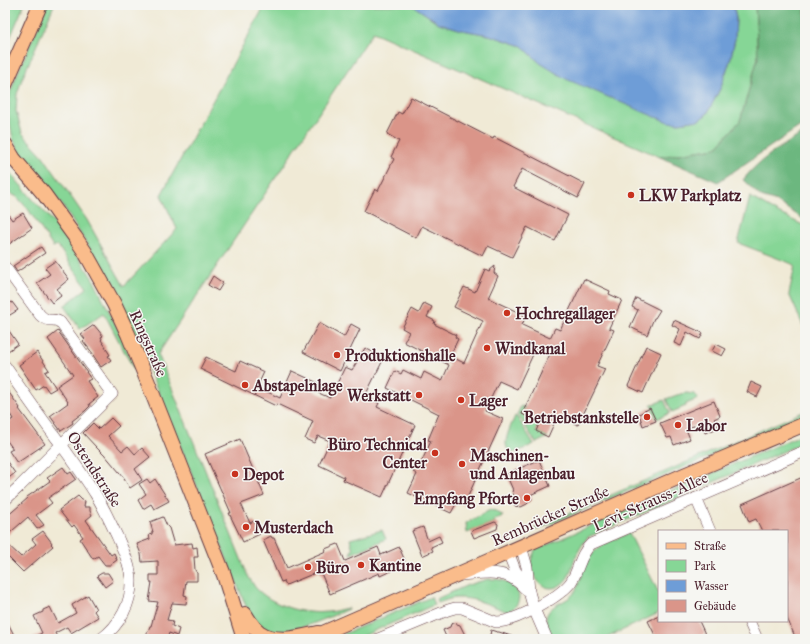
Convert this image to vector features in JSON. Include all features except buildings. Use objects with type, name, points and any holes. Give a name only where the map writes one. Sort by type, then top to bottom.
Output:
[{"type":"main road","points":[[5,85],[40,5]]},
{"type":"main road","name":"Ringstraße","points":[[5,145],[14,159],[52,204],[75,237],[114,304],[147,380],[224,575],[244,639]]},
{"type":"main road","name":"Rembrücker Straße","points":[[309,639],[684,475],[805,424]]},
{"type":"main road","name":"Ringstraße","points":[[224,575],[245,614],[254,639]]},
{"type":"main road","points":[[245,614],[259,632],[280,639],[308,635],[328,630]]},
{"type":"street","points":[[5,267],[40,315],[47,320],[57,320],[60,322],[112,394],[5,500]]},
{"type":"street","name":"Ostendstraße","points":[[5,366],[90,485],[104,510],[125,555],[130,572],[131,586],[128,602],[125,612],[120,620],[114,628],[101,639]]},
{"type":"street","name":"Levi-Strauss-Allee","points":[[378,639],[455,608],[462,608],[496,622],[502,622],[515,618],[534,610],[566,588],[575,574],[587,548],[591,544],[805,451]]},
{"type":"street","points":[[696,498],[710,530]]},
{"type":"street","points":[[521,546],[527,567],[529,592],[534,610],[546,639]]},
{"type":"street","points":[[508,552],[516,570],[529,592]]},
{"type":"street","points":[[455,576],[494,573],[503,574],[515,580],[529,592]]},
{"type":"street","points":[[749,622],[757,639]]},
{"type":"green space","points":[[5,5],[24,5],[5,50]]},
{"type":"green space","points":[[47,5],[54,5],[17,94],[16,111],[22,133],[43,156],[87,220],[124,286],[177,229],[161,195],[265,5],[412,5],[439,23],[462,30],[489,35],[522,46],[540,63],[602,94],[679,123],[699,120],[707,114],[720,89],[730,61],[735,39],[736,18],[733,5],[755,5],[758,58],[740,121],[716,148],[660,157],[373,32],[158,354],[248,576],[255,587],[278,604],[298,610],[318,613],[332,612],[348,608],[317,622],[292,630],[270,631],[262,627],[248,611],[148,367],[88,246],[63,206],[40,176],[22,156],[13,139],[8,114],[10,93]]},
{"type":"green space","points":[[755,5],[805,5],[805,123],[718,182],[660,157],[716,148],[740,121],[758,58]]},
{"type":"green space","points":[[805,132],[805,220],[777,202],[761,197],[743,180],[756,165],[779,148]]},
{"type":"green space","points":[[5,169],[67,238],[94,281],[121,335],[135,369],[134,370],[104,313],[80,329],[64,306],[87,288],[57,245],[53,247],[28,209],[17,197],[5,191]]},
{"type":"green space","points":[[750,197],[805,226],[805,330],[789,294],[795,265],[738,243]]},
{"type":"green space","points":[[686,393],[695,394],[698,399],[672,412],[666,399]]},
{"type":"green space","points":[[664,400],[670,413],[657,419],[651,405]]},
{"type":"green space","points":[[521,406],[525,407],[522,414],[540,422],[536,431],[548,437],[536,443],[517,415]]},
{"type":"green space","points":[[805,411],[805,416],[536,530],[535,528]]},
{"type":"green space","points":[[515,416],[534,444],[517,452],[511,452],[507,448],[506,441]]},
{"type":"green space","points":[[805,433],[805,442],[588,537],[575,558],[567,578],[557,587],[546,587],[537,580],[531,562],[535,550]]},
{"type":"green space","points":[[490,510],[496,511],[503,516],[494,520],[495,522],[467,533],[466,523]]},
{"type":"green space","points":[[382,530],[386,539],[351,554],[351,551],[353,550],[350,539]]},
{"type":"green space","points":[[629,533],[658,591],[658,613],[604,639],[553,639],[546,624],[549,611],[574,593],[591,555],[607,543]]},
{"type":"green space","points":[[488,579],[502,580],[510,584],[517,591],[519,600],[517,604],[508,612],[483,602],[469,599],[454,598],[438,603],[436,599],[468,585]]},
{"type":"green space","points":[[431,597],[434,605],[357,639],[332,639]]},
{"type":"water","points":[[412,5],[733,5],[736,18],[735,39],[730,61],[720,89],[707,114],[699,120],[679,123],[668,122],[566,79],[540,63],[522,46],[489,35],[462,30],[439,23]]},
{"type":"place","name":"LKW Parkplatz","points":[[631,195]]},
{"type":"place","name":"Hochregallager","points":[[507,313]]},
{"type":"place","name":"Windkanal","points":[[487,348]]},
{"type":"place","name":"Produktionshalle","points":[[337,355]]},
{"type":"place","name":"Abstapelnlage","points":[[245,385]]},
{"type":"place","name":"Werkstatt","points":[[419,395]]},
{"type":"place","name":"Lager","points":[[461,400]]},
{"type":"place","name":"Betriebstankstelle","points":[[647,417]]},
{"type":"place","name":"Labor","points":[[678,425]]},
{"type":"place","name":"Büro Technical Center","points":[[435,453]]},
{"type":"place","name":"Maschinen- und Anlagenbau","points":[[462,464]]},
{"type":"place","name":"Depot","points":[[235,474]]},
{"type":"place","name":"Empfang Pforte","points":[[527,498]]},
{"type":"place","name":"Musterdach","points":[[246,527]]},
{"type":"place","name":"Kantine","points":[[361,565]]},
{"type":"place","name":"Büro","points":[[308,567]]}]
